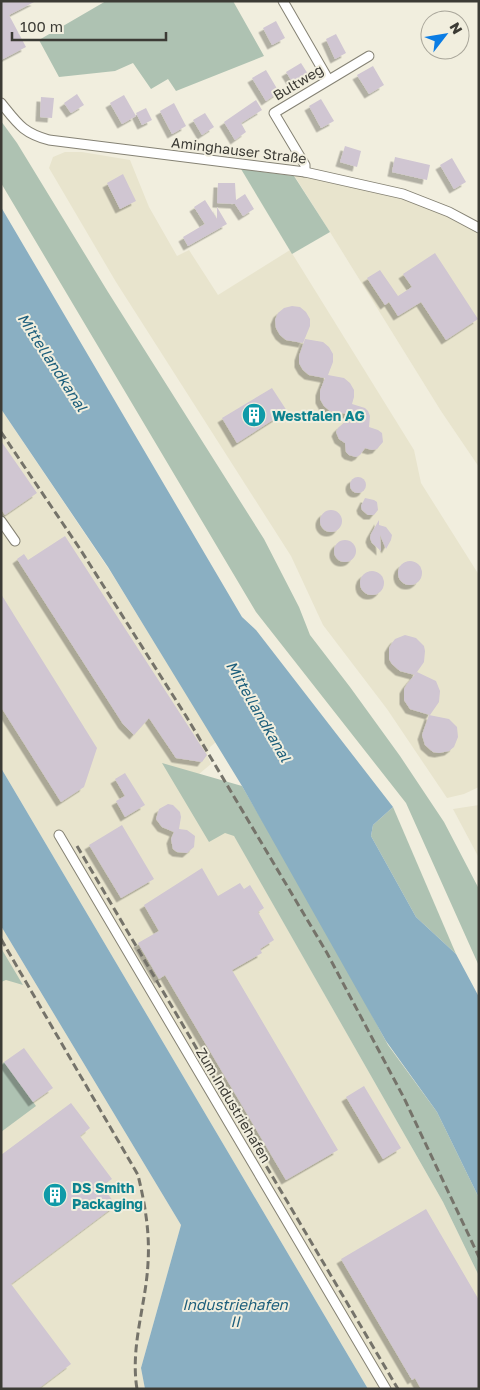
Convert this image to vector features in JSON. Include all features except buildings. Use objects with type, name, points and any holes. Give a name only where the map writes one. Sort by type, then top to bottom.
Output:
[{"type":"street","points":[[283,1],[328,79]]},
{"type":"street","name":"Bultweg","points":[[305,172],[305,165],[274,113],[369,56]]},
{"type":"street","name":"Aminghauser Straße","points":[[1,103],[28,132],[49,140],[305,172],[403,194],[477,225]]},
{"type":"street","points":[[1,521],[15,541]]},
{"type":"street","name":"Zum Industriehafen","points":[[59,835],[386,1389]]},
{"type":"shaded area","name":"Westfalen AG","points":[[65,152],[82,152],[130,160],[149,207],[177,256],[189,250],[218,295],[290,250],[414,450],[421,483],[479,575],[479,787],[464,794],[447,798],[387,709],[323,625],[291,556],[116,282],[49,168],[53,157]]},
{"type":"shaded area","points":[[287,164],[452,212],[479,227],[479,467],[441,411]]},
{"type":"shaded area","points":[[1,409],[112,574],[216,742],[210,747],[207,755],[211,764],[199,774],[443,1202],[479,1276],[479,1389],[368,1389],[1,768]]},
{"type":"shaded area","points":[[479,805],[479,858],[453,809]]},
{"type":"shaded area","points":[[1,926],[181,1225],[141,1368],[145,1389],[1,1389]]},
{"type":"green space","points":[[106,1],[233,1],[264,56],[176,91],[168,79],[151,89],[133,63],[115,71],[59,77],[39,40]]},
{"type":"green space","points":[[1,121],[17,143],[108,292],[264,539],[299,607],[310,635],[400,756],[444,822],[479,889],[479,966],[406,803],[256,612],[1,183]]},
{"type":"green space","points":[[241,169],[294,176],[330,232],[292,254]]},
{"type":"green space","points":[[162,763],[242,786],[326,930],[388,1045],[437,1112],[479,1198],[479,1276],[443,1202],[234,836],[225,833],[209,842]]},
{"type":"green space","points":[[393,807],[456,954],[416,917],[371,836],[373,825]]},
{"type":"green space","points":[[1,948],[23,985],[6,980],[1,982]]},
{"type":"green space","points":[[4,1062],[36,1106],[1,1132],[1,1065]]},
{"type":"water","name":"Mittellandkanal","points":[[1,207],[242,617],[256,630],[393,807],[373,825],[371,836],[416,917],[456,954],[479,997],[479,1198],[437,1112],[386,1041],[242,786],[108,567],[1,409]]},
{"type":"water","name":"Industriehafen II","points":[[1,768],[368,1389],[145,1389],[141,1368],[181,1225],[1,926]]},
{"type":"railway","points":[[1,432],[80,549],[186,716],[327,953],[404,1098],[479,1257]]},
{"type":"railway","points":[[77,846],[398,1389]]},
{"type":"railway","points":[[1,939],[138,1175],[146,1219],[148,1252],[147,1279],[135,1357],[137,1389]]},
{"type":"place","name":"Westfalen AG","points":[[254,415]]},
{"type":"place","name":"DS Smith Packaging","points":[[55,1195]]}]
